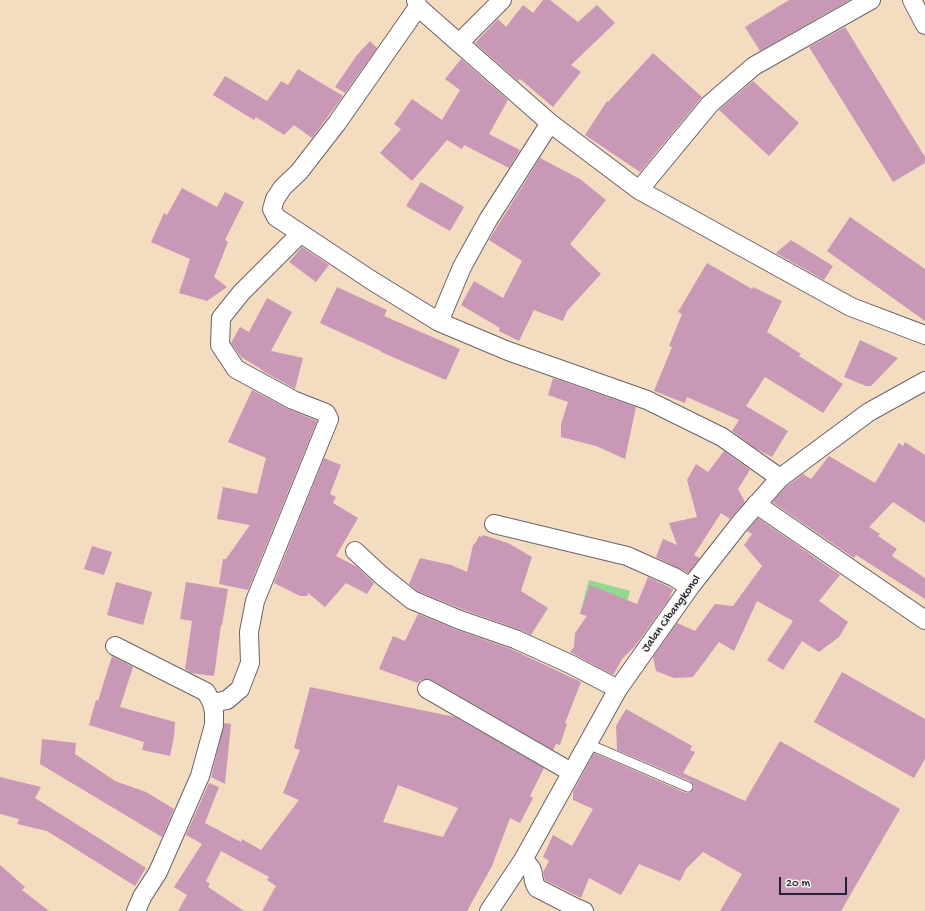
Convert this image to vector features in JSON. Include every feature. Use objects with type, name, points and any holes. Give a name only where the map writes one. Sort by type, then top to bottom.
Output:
[{"type":"street","points":[[459,43],[502,0]]},
{"type":"street","points":[[639,190],[710,104],[754,66],[871,0]]},
{"type":"street","points":[[912,0],[925,25]]},
{"type":"street","points":[[780,478],[722,437],[647,400],[508,351],[439,322],[300,234],[276,217],[272,209],[275,200],[283,187],[299,172],[337,123],[417,3],[459,43],[550,123],[639,190],[851,307],[925,335]]},
{"type":"street","points":[[439,322],[462,267],[488,220],[550,123]]},
{"type":"street","points":[[212,703],[226,700],[240,689],[250,663],[249,632],[255,601],[329,419],[326,413],[293,400],[236,369],[220,345],[221,318],[241,294],[300,234]]},
{"type":"street","name":"Jalan Cibangkonol","points":[[489,911],[523,860],[618,689],[690,587],[756,504],[780,478],[869,412],[925,381]]},
{"type":"street","points":[[756,504],[925,620]]},
{"type":"street","points":[[494,524],[627,556],[674,577],[690,587]]},
{"type":"street","points":[[355,551],[380,575],[412,600],[460,620],[515,639],[570,664],[618,689]]},
{"type":"street","points":[[115,646],[206,692],[212,703],[214,712],[214,725],[200,776],[158,872],[142,897],[136,911]]},
{"type":"street","points":[[427,689],[571,772]]},
{"type":"street","points":[[523,860],[531,866],[534,871],[537,888],[584,911]]},
{"type":"lane","points":[[588,744],[688,788]]},
{"type":"green space","points":[[589,580],[630,591],[621,624],[580,613]]},
{"type":"building","points":[[543,0],[550,0],[578,22],[597,5],[615,23],[571,65],[581,72],[553,107],[520,79],[518,81],[475,43],[498,19],[506,27],[523,5],[533,13]]},
{"type":"building","points":[[789,0],[850,0],[760,51],[745,27]]},
{"type":"building","points":[[845,27],[925,157],[925,163],[893,182],[809,47]]},
{"type":"building","points":[[370,41],[377,48],[345,93],[335,87],[357,55]]},
{"type":"building","points":[[653,53],[702,97],[640,172],[585,135],[607,101],[608,102]]},
{"type":"building","points":[[461,59],[508,100],[489,134],[520,150],[509,168],[464,145],[462,149],[447,140],[412,181],[380,153],[401,129],[394,124],[412,99],[442,120],[460,90],[445,79]]},
{"type":"building","points":[[298,69],[343,96],[312,138],[294,125],[284,135],[256,117],[254,120],[213,95],[225,76],[267,101],[281,81],[288,85]]},
{"type":"building","points":[[753,81],[799,123],[769,156],[719,110]]},
{"type":"building","points":[[540,158],[580,179],[606,200],[570,244],[601,274],[567,311],[563,321],[534,310],[519,341],[499,331],[500,328],[461,305],[474,281],[503,298],[522,261],[489,240]]},
{"type":"building","points":[[421,182],[464,207],[450,231],[406,206]]},
{"type":"building","points":[[182,188],[217,207],[225,192],[244,202],[225,240],[228,242],[214,277],[227,287],[207,301],[179,293],[190,259],[151,242],[164,213],[167,215]]},
{"type":"building","points":[[850,217],[925,269],[925,321],[827,251]]},
{"type":"building","points":[[791,240],[833,266],[824,280],[776,253]]},
{"type":"building","points":[[302,247],[329,265],[316,282],[289,262]]},
{"type":"building","points":[[707,263],[752,289],[753,287],[782,301],[767,332],[801,354],[799,356],[843,384],[823,413],[765,377],[746,406],[788,431],[772,457],[755,448],[732,431],[739,420],[687,397],[685,403],[654,391],[672,347],[669,346],[682,314],[678,312]]},
{"type":"building","points":[[337,287],[387,310],[384,316],[460,349],[446,380],[381,352],[320,323]]},
{"type":"building","points":[[267,298],[292,312],[271,351],[303,358],[295,389],[241,357],[231,343],[240,327],[249,332]]},
{"type":"building","points":[[860,340],[898,358],[871,386],[866,386],[844,377]]},
{"type":"building","points":[[553,378],[636,407],[625,459],[596,446],[561,437],[561,424],[568,402],[548,395]]},
{"type":"building","points":[[252,390],[288,409],[317,421],[248,590],[219,584],[223,559],[226,559],[250,525],[217,519],[223,487],[257,494],[266,458],[228,442]]},
{"type":"building","points":[[905,442],[925,455],[925,523],[893,502],[869,527],[880,534],[878,536],[897,549],[892,556],[925,578],[925,599],[856,555],[854,558],[772,502],[787,486],[803,474],[811,479],[829,456],[875,483],[899,443],[903,446]]},
{"type":"building","points":[[724,451],[750,470],[738,489],[745,502],[730,519],[721,513],[694,555],[700,558],[688,573],[656,557],[663,539],[677,545],[669,523],[697,517],[687,480],[696,464],[708,472]]},
{"type":"building","points":[[324,458],[341,465],[330,494],[336,497],[333,503],[358,518],[336,556],[357,567],[374,583],[367,594],[346,583],[325,607],[308,593],[307,596],[300,596],[274,583]]},
{"type":"building","points":[[758,518],[840,575],[819,601],[848,622],[839,637],[819,652],[802,641],[783,670],[767,660],[793,621],[757,601],[734,651],[719,642],[693,677],[674,678],[656,671],[653,657],[677,623],[695,631],[715,604],[733,606],[762,566],[744,545],[752,534],[747,531]]},
{"type":"building","points":[[483,535],[508,543],[532,557],[521,591],[548,608],[531,635],[417,591],[409,584],[420,558],[451,565],[467,572],[473,545],[479,536],[482,537]]},
{"type":"building","points":[[92,546],[112,552],[104,575],[84,569]]},
{"type":"building","points":[[648,577],[673,589],[669,599],[635,646],[622,659],[613,675],[570,652],[574,647],[575,633],[587,616],[580,614],[590,585],[637,604]]},
{"type":"building","points":[[116,582],[152,592],[143,625],[107,615]]},
{"type":"building","points":[[186,582],[228,589],[214,676],[191,673],[185,669],[192,621],[180,619]]},
{"type":"building","points":[[418,614],[457,630],[511,649],[581,682],[565,723],[567,724],[560,745],[556,744],[553,750],[432,680],[421,680],[418,683],[379,669],[393,636],[405,641]]},
{"type":"building","points":[[112,656],[133,667],[120,707],[175,722],[170,756],[142,750],[144,742],[89,725],[96,700],[98,701]]},
{"type":"building","points":[[842,672],[925,719],[925,759],[914,778],[814,722]]},
{"type":"building","points":[[310,687],[455,717],[544,768],[530,796],[533,798],[520,823],[510,818],[492,866],[467,911],[262,911],[276,886],[267,880],[269,877],[221,851],[206,881],[210,884],[208,887],[244,911],[178,911],[187,895],[174,887],[202,844],[186,835],[209,783],[219,787],[205,823],[241,842],[242,839],[261,850],[299,800],[283,793],[300,750],[294,748]],"holes":[[[398,785],[458,808],[443,837],[383,822]]]},
{"type":"building","points":[[626,709],[692,746],[690,750],[695,752],[683,773],[745,801],[780,741],[900,809],[841,911],[720,911],[742,874],[703,852],[686,869],[680,881],[639,864],[621,895],[589,878],[581,898],[545,880],[543,872],[549,861],[543,857],[553,835],[572,846],[593,809],[573,800],[573,792],[594,753],[686,793],[693,790],[694,786],[690,781],[617,750],[616,726]]},
{"type":"building","points":[[224,723],[231,724],[225,784],[211,777]]},
{"type":"building","points":[[42,739],[76,743],[75,754],[115,781],[146,792],[174,809],[162,837],[40,764]]},
{"type":"building","points":[[0,777],[41,787],[35,798],[146,868],[135,886],[47,831],[17,824],[19,819],[0,814]]},
{"type":"building","points":[[0,865],[25,887],[22,890],[49,911],[0,911]]}]
